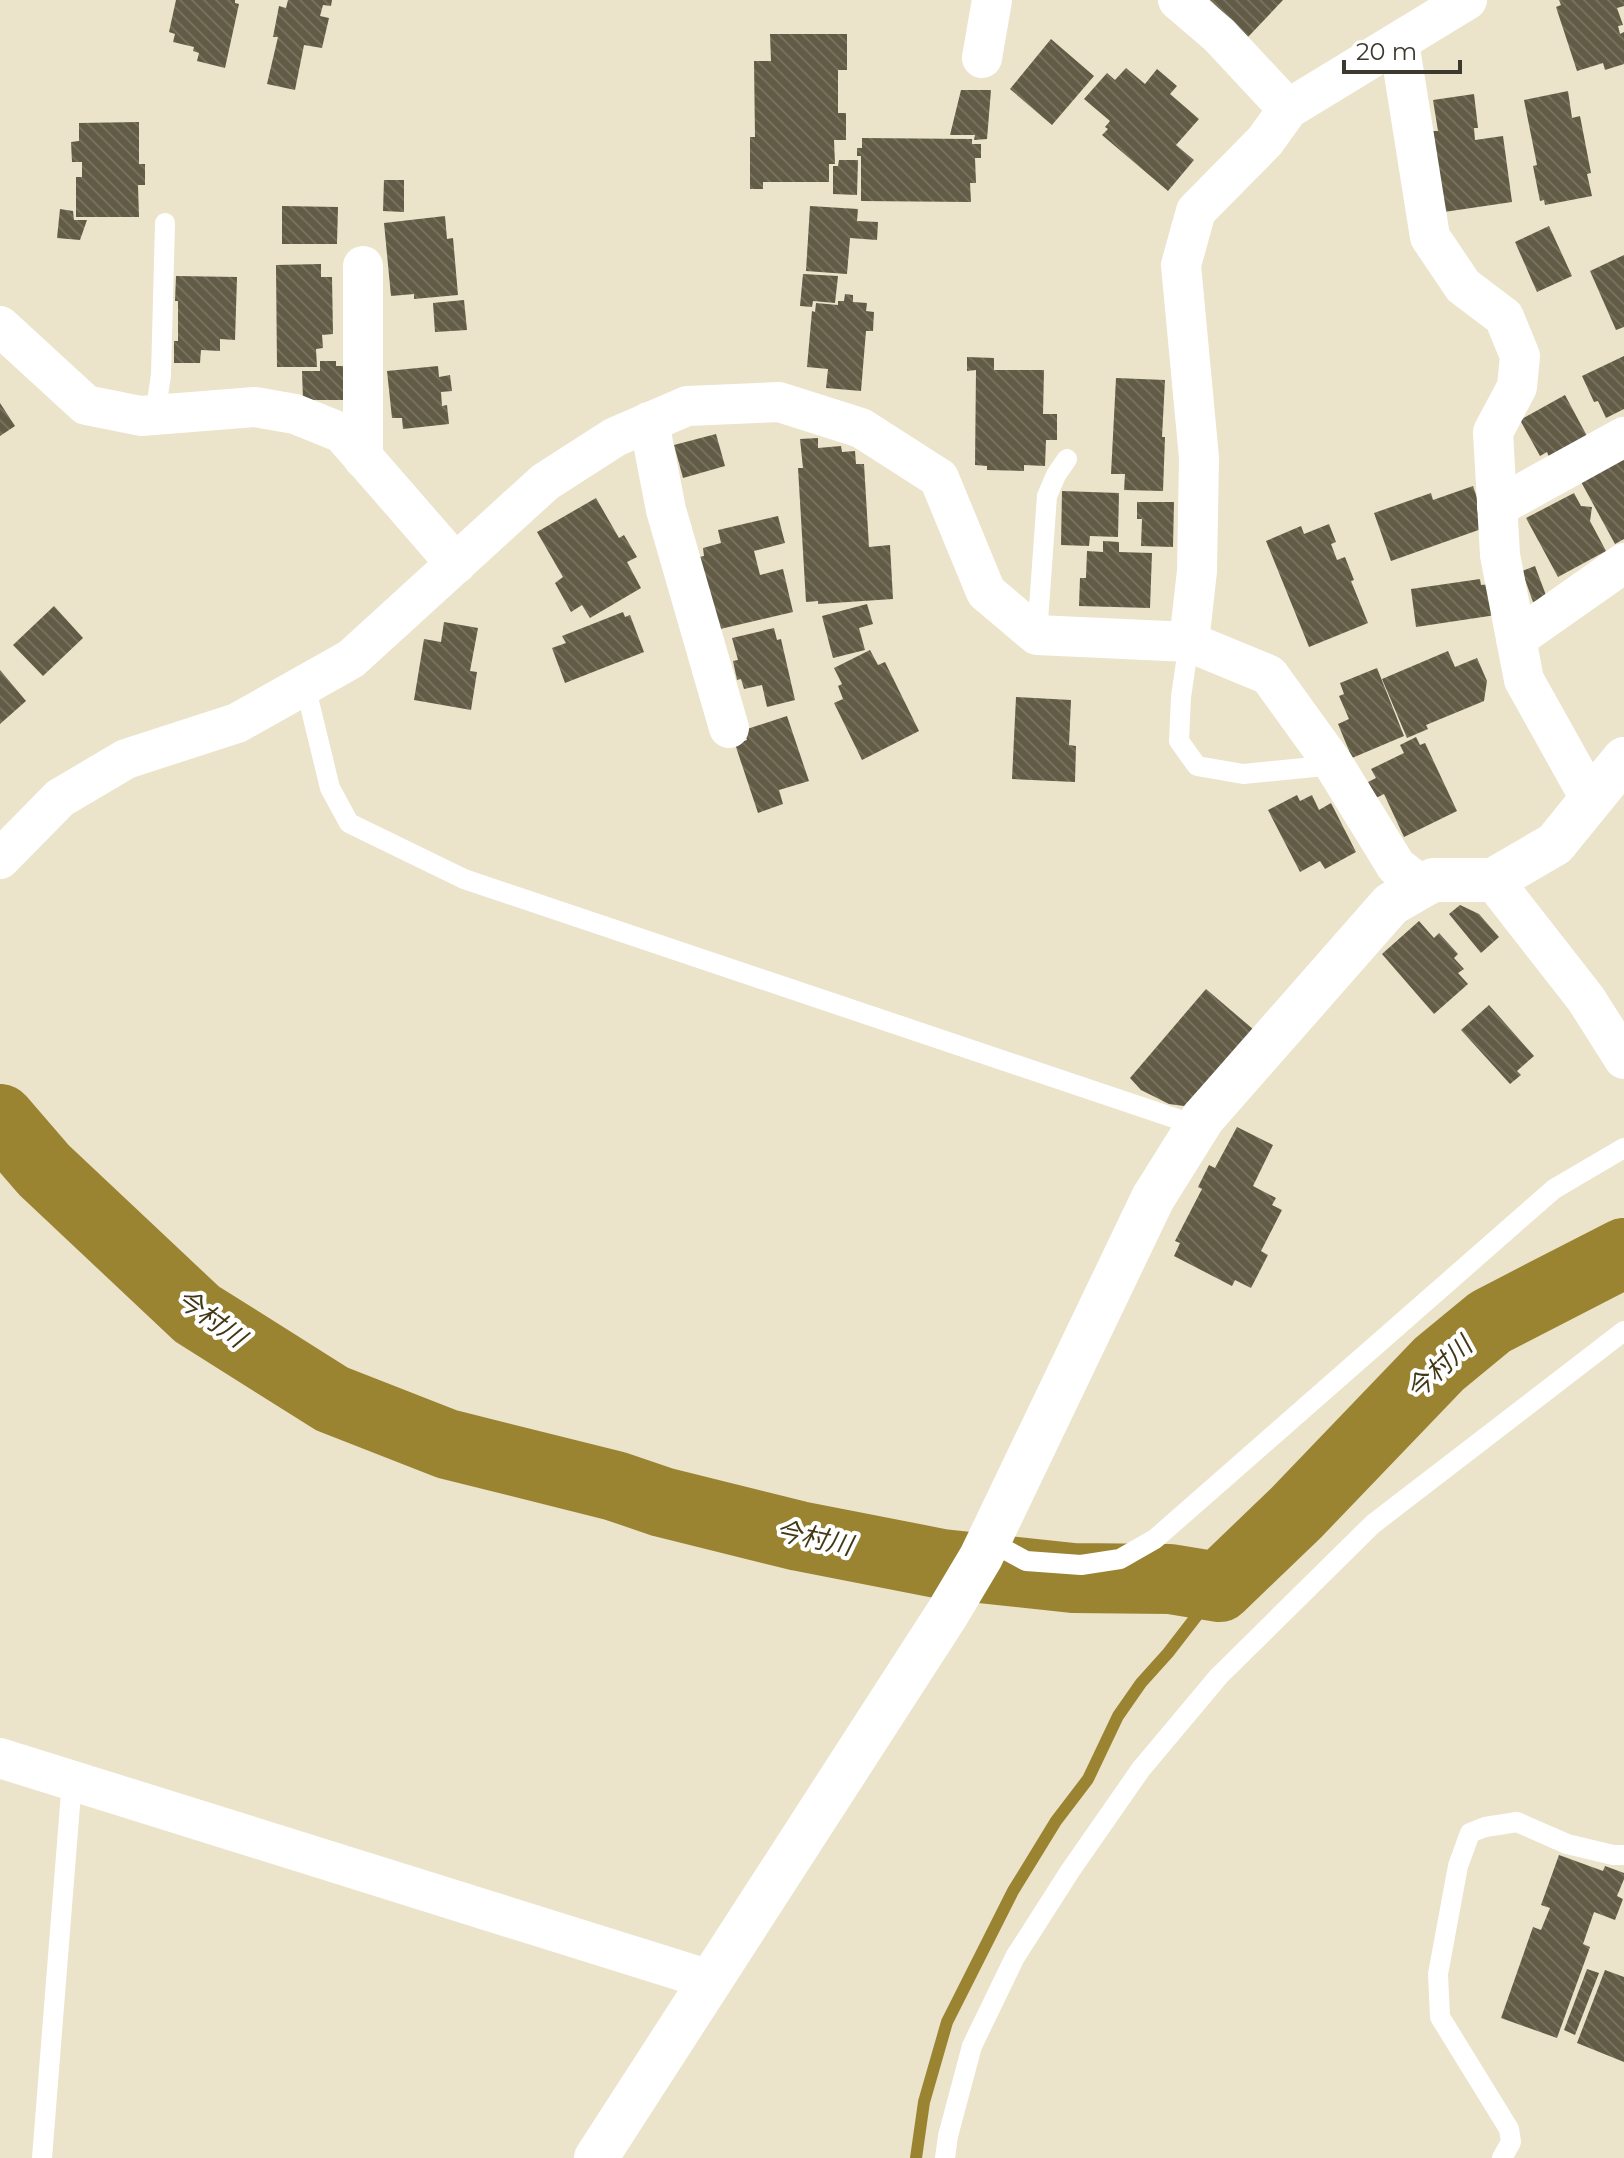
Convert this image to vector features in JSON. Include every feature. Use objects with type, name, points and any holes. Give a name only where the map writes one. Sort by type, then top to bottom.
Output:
[{"type":"street","points":[[982,58],[992,0]]},
{"type":"street","points":[[1178,0],[1219,35],[1288,109]]},
{"type":"street","points":[[1189,642],[1197,571],[1199,458],[1181,265],[1196,211],[1265,141],[1288,109],[1467,0]]},
{"type":"street","points":[[1399,42],[1430,237],[1463,286],[1504,317],[1520,356],[1517,387],[1493,432],[1500,555],[1524,680],[1591,800]]},
{"type":"street","points":[[363,266],[363,458]]},
{"type":"street","points":[[0,326],[86,405],[141,416],[255,407],[295,414],[342,433],[456,564]]},
{"type":"street","points":[[0,859],[60,798],[126,759],[237,723],[351,659],[545,482],[615,437],[687,406],[779,402],[861,428],[939,478],[986,592],[1037,635],[1189,642],[1269,675],[1334,765],[1396,866],[1422,886]]},
{"type":"street","points":[[649,422],[666,510],[729,728]]},
{"type":"street","points":[[1497,507],[1624,437]]},
{"type":"street","points":[[1516,639],[1624,563]]},
{"type":"street","points":[[596,2158],[947,1614],[985,1549],[1153,1198],[1198,1126],[1391,904],[1433,880],[1493,880],[1555,844],[1624,759]]},
{"type":"street","points":[[1493,880],[1586,999],[1624,1059]]},
{"type":"street","points":[[0,1758],[710,1980]]},
{"type":"lane","points":[[155,415],[161,375],[165,223]]},
{"type":"lane","points":[[1037,635],[1047,496],[1067,459]]},
{"type":"lane","points":[[1189,642],[1181,697],[1179,741],[1197,766],[1243,774],[1334,765]]},
{"type":"lane","points":[[305,685],[330,788],[349,823],[410,854],[464,879],[1198,1126]]},
{"type":"lane","points":[[985,1549],[1026,1561],[1081,1565],[1120,1559],[1155,1539],[1554,1189],[1624,1148]]},
{"type":"lane","points":[[945,2158],[972,2046],[1015,1957],[1141,1769],[1219,1676],[1373,1524],[1624,1331]]},
{"type":"lane","points":[[42,2158],[72,1780]]},
{"type":"lane","points":[[1502,2158],[1511,2142],[1509,2129],[1440,2017],[1438,1974],[1458,1866],[1470,1833],[1485,1827],[1517,1822],[1567,1844],[1624,1855]]},
{"type":"building","points":[[176,0],[235,0],[239,4],[225,68],[197,61],[199,53],[193,51],[194,47],[173,42],[175,34],[169,32]]},
{"type":"building","points":[[288,0],[332,0],[331,6],[323,5],[320,16],[329,18],[322,48],[304,45],[295,90],[267,84],[278,37],[273,37],[279,6],[286,8]]},
{"type":"building","points":[[1210,0],[1283,0],[1248,37]]},
{"type":"building","points":[[1559,0],[1624,0],[1624,6],[1617,8],[1623,25],[1618,26],[1620,34],[1624,32],[1624,64],[1605,70],[1603,63],[1577,71],[1556,7],[1561,5]]},
{"type":"building","points":[[770,34],[847,34],[847,70],[838,70],[838,113],[846,113],[846,140],[834,140],[835,164],[829,164],[829,182],[763,182],[763,189],[750,189],[750,137],[755,137],[754,61],[771,61]]},
{"type":"building","points":[[1051,39],[1094,76],[1052,125],[1010,89]]},
{"type":"building","points":[[1126,68],[1145,84],[1157,69],[1177,86],[1170,94],[1199,119],[1176,145],[1194,160],[1168,191],[1102,135],[1110,121],[1084,99],[1107,73],[1115,80]]},
{"type":"building","points":[[961,90],[991,90],[987,139],[974,140],[975,135],[950,135]]},
{"type":"building","points":[[1568,91],[1572,118],[1580,116],[1591,173],[1587,174],[1592,196],[1545,205],[1544,200],[1540,201],[1533,166],[1537,165],[1524,100]]},
{"type":"building","points":[[1474,94],[1478,128],[1474,128],[1475,140],[1503,136],[1512,202],[1444,212],[1433,131],[1438,131],[1433,100]]},
{"type":"building","points":[[139,122],[139,164],[145,164],[145,185],[138,185],[139,217],[76,217],[76,177],[82,177],[82,162],[72,162],[71,142],[79,141],[79,123]]},
{"type":"building","points":[[862,138],[972,139],[972,144],[981,144],[981,158],[975,158],[976,183],[970,183],[971,202],[861,201],[861,156],[857,156],[857,148],[862,148]]},
{"type":"building","points":[[839,160],[858,160],[857,195],[833,194],[833,166],[838,166]]},
{"type":"building","points":[[384,180],[404,180],[404,212],[383,211]]},
{"type":"building","points":[[282,206],[338,207],[337,244],[282,244]]},
{"type":"building","points":[[810,206],[858,209],[857,221],[878,222],[877,240],[850,238],[847,274],[806,271]]},
{"type":"building","points":[[60,209],[73,211],[74,220],[87,220],[80,240],[57,238]]},
{"type":"building","points":[[445,216],[447,239],[453,238],[458,295],[414,299],[414,294],[391,296],[384,223]]},
{"type":"building","points":[[1549,226],[1572,276],[1537,292],[1515,242]]},
{"type":"building","points":[[1624,255],[1624,327],[1616,330],[1590,271]]},
{"type":"building","points":[[321,264],[321,277],[332,277],[333,334],[322,335],[323,348],[316,349],[317,367],[277,367],[276,265]]},
{"type":"building","points":[[803,274],[838,276],[835,303],[813,301],[812,307],[800,306]]},
{"type":"building","points":[[176,276],[237,277],[235,340],[220,339],[220,351],[201,350],[200,363],[174,363],[174,341],[178,341]]},
{"type":"building","points":[[845,294],[853,295],[853,302],[867,303],[866,311],[874,312],[873,331],[866,331],[861,391],[826,388],[828,369],[807,367],[812,311],[815,312],[816,303],[838,305],[838,301],[844,301]]},
{"type":"building","points":[[464,300],[467,330],[435,332],[433,303]]},
{"type":"building","points":[[1624,356],[1624,409],[1606,418],[1598,401],[1594,402],[1582,376]]},
{"type":"building","points":[[967,357],[994,358],[994,370],[1044,370],[1043,414],[1057,414],[1057,440],[1046,440],[1045,466],[1024,465],[1024,471],[987,470],[987,466],[975,465],[976,370],[967,371]]},
{"type":"building","points":[[320,361],[336,361],[336,366],[343,366],[343,400],[303,400],[302,371],[320,371]]},
{"type":"building","points":[[438,366],[439,377],[450,375],[452,391],[441,392],[442,406],[447,405],[449,424],[403,429],[402,418],[392,418],[387,371]]},
{"type":"building","points":[[1116,378],[1165,380],[1163,491],[1124,490],[1125,474],[1111,474]]},
{"type":"building","points":[[1565,395],[1587,436],[1549,457],[1547,452],[1540,456],[1520,420]]},
{"type":"building","points":[[0,403],[15,426],[0,436]]},
{"type":"building","points":[[716,434],[725,466],[683,478],[674,445]]},
{"type":"building","points":[[818,438],[818,448],[841,446],[842,452],[855,451],[856,464],[864,464],[869,547],[890,545],[893,599],[818,604],[818,601],[806,602],[798,468],[803,468],[800,439]]},
{"type":"building","points":[[1624,459],[1624,539],[1615,544],[1580,480]]},
{"type":"building","points":[[1473,486],[1487,527],[1391,561],[1374,513],[1431,493],[1433,500]]},
{"type":"building","points":[[1062,491],[1119,493],[1118,537],[1090,536],[1089,546],[1061,545]]},
{"type":"building","points":[[1574,493],[1581,506],[1592,507],[1590,521],[1606,551],[1558,577],[1526,518]]},
{"type":"building","points":[[596,498],[619,538],[624,535],[637,557],[627,562],[641,588],[590,618],[582,605],[571,612],[555,583],[563,577],[537,532]]},
{"type":"building","points":[[1137,502],[1174,502],[1173,547],[1141,546],[1142,519],[1137,519]]},
{"type":"building","points":[[778,516],[785,543],[754,551],[760,575],[783,569],[793,612],[716,630],[699,557],[704,556],[703,548],[721,543],[718,530]]},
{"type":"building","points":[[1329,524],[1336,542],[1331,544],[1337,560],[1345,557],[1368,623],[1309,647],[1266,541],[1301,526],[1304,534]]},
{"type":"building","points":[[1103,541],[1119,542],[1119,552],[1152,553],[1150,608],[1079,606],[1080,578],[1086,578],[1087,551],[1103,552]]},
{"type":"building","points":[[1535,566],[1547,598],[1533,602],[1522,571]]},
{"type":"building","points":[[1480,579],[1481,585],[1491,584],[1496,615],[1416,627],[1411,589]]},
{"type":"building","points":[[867,604],[873,624],[859,628],[865,650],[833,658],[822,616]]},
{"type":"building","points":[[54,606],[83,638],[43,676],[13,645]]},
{"type":"building","points":[[623,612],[625,617],[630,615],[644,652],[565,683],[552,648],[566,643],[562,636]]},
{"type":"building","points":[[444,622],[478,628],[470,671],[477,672],[471,710],[414,700],[424,639],[441,642]]},
{"type":"building","points":[[774,628],[777,640],[781,639],[795,700],[767,707],[762,685],[744,689],[741,679],[737,680],[733,661],[738,660],[732,638]]},
{"type":"building","points":[[870,650],[878,665],[885,662],[919,731],[862,760],[834,703],[843,699],[838,686],[842,684],[834,668]]},
{"type":"building","points":[[1448,651],[1455,667],[1477,658],[1487,681],[1484,701],[1426,725],[1428,729],[1407,738],[1382,679]]},
{"type":"building","points":[[1377,668],[1404,736],[1352,758],[1338,724],[1349,719],[1339,696],[1344,694],[1340,683]]},
{"type":"building","points":[[0,670],[26,701],[0,724]]},
{"type":"building","points":[[1016,697],[1071,700],[1069,745],[1076,746],[1075,782],[1012,779]]},
{"type":"building","points":[[787,716],[809,781],[779,790],[783,804],[758,813],[735,744],[747,740],[744,730]]},
{"type":"building","points":[[1416,737],[1420,745],[1425,743],[1457,811],[1404,837],[1384,794],[1376,798],[1368,782],[1376,778],[1371,769],[1404,753],[1400,745]]},
{"type":"building","points":[[1297,795],[1300,801],[1312,795],[1319,810],[1331,803],[1356,852],[1325,869],[1320,861],[1300,872],[1268,810]]},
{"type":"building","points":[[1460,905],[1479,914],[1499,937],[1481,953],[1449,914]]},
{"type":"building","points":[[1419,921],[1434,938],[1439,933],[1458,954],[1454,958],[1464,969],[1458,973],[1468,984],[1434,1014],[1382,954]]},
{"type":"building","points":[[1206,989],[1254,1030],[1184,1106],[1169,1104],[1141,1090],[1130,1078]]},
{"type":"building","points":[[1489,1005],[1534,1056],[1517,1071],[1521,1075],[1510,1084],[1461,1030]]},
{"type":"building","points":[[1237,1127],[1273,1145],[1253,1186],[1276,1198],[1272,1205],[1282,1210],[1261,1251],[1268,1255],[1251,1288],[1235,1280],[1232,1286],[1174,1256],[1180,1243],[1175,1241],[1202,1189],[1198,1187],[1209,1165],[1215,1168]]},
{"type":"building","points":[[1559,1855],[1603,1871],[1605,1866],[1624,1873],[1624,1879],[1617,1896],[1623,1899],[1615,1920],[1594,1912],[1583,1944],[1590,1947],[1557,2038],[1501,2018],[1533,1927],[1541,1930],[1550,1908],[1541,1905]]},
{"type":"building","points":[[1587,1969],[1599,1973],[1575,2035],[1564,2030]]},
{"type":"building","points":[[1605,1970],[1624,1977],[1624,2062],[1577,2043]]},
{"type":"waterway","name":"今村川","points":[[0,1119],[44,1170],[197,1314],[332,1399],[447,1444],[799,1536],[942,1564],[1073,1578],[1170,1579],[1219,1587],[1296,1513],[1439,1364],[1490,1322],[1624,1253]]},
{"type":"waterway","points":[[916,2158],[924,2102],[947,2022],[1013,1891],[1056,1821],[1088,1779],[1118,1716],[1219,1587]]}]
